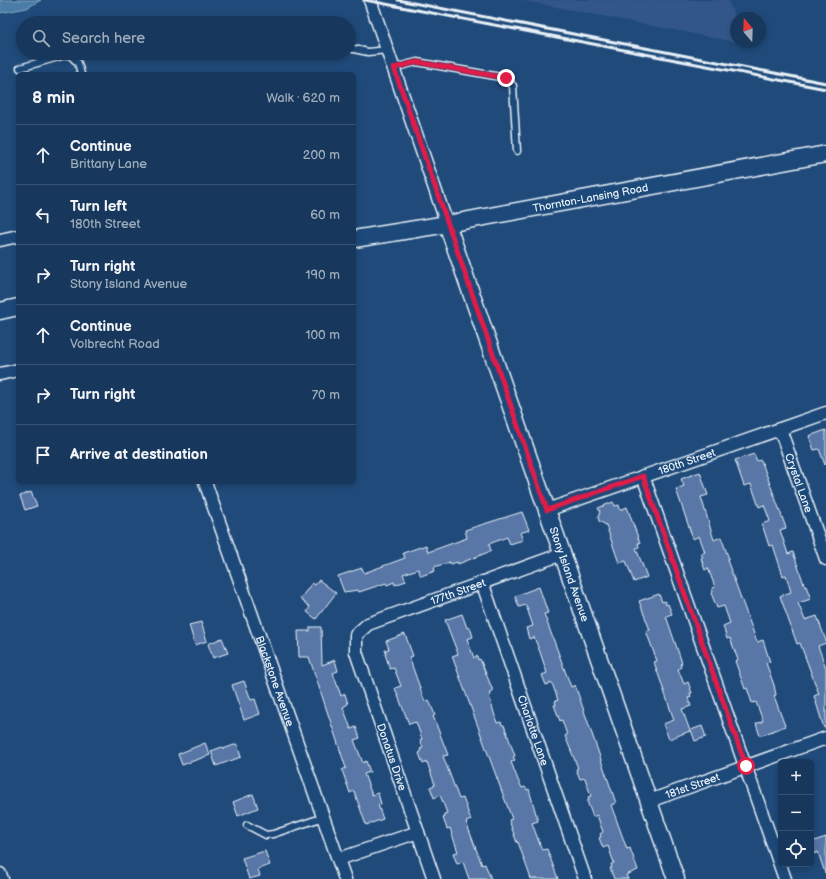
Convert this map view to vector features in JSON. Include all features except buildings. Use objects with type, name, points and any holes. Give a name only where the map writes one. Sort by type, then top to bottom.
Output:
[{"type":"street","points":[[370,0],[447,224]]},
{"type":"street","name":"Thornton-Lansing Road","points":[[356,238],[447,224],[826,154]]},
{"type":"street","name":"Stony Island Avenue","points":[[447,224],[676,879]]},
{"type":"street","points":[[0,240],[16,236]]},
{"type":"street","points":[[0,311],[16,307]]},
{"type":"street","points":[[0,374],[16,370]]},
{"type":"street","name":"180th Street","points":[[547,510],[826,413]]},
{"type":"street","name":"Crystal Lane","points":[[780,429],[826,559]]},
{"type":"street","points":[[643,476],[786,879]]},
{"type":"street","name":"Blackstone Avenue","points":[[206,484],[345,879]]},
{"type":"street","name":"177th Street","points":[[356,635],[368,624],[562,554]]},
{"type":"street","name":"Charlotte Lane","points":[[482,582],[585,879]]},
{"type":"street","name":"Donatus Drive","points":[[356,635],[356,652],[434,879]]},
{"type":"street","name":"181st Street","points":[[649,801],[826,738]]},
{"type":"street","points":[[338,859],[418,832]]},
{"type":"street","points":[[0,874],[2,879]]},
{"type":"lane","points":[[356,49],[368,52],[388,50]]},
{"type":"lane","points":[[20,68],[48,60]]},
{"type":"lane","points":[[75,60],[78,63],[80,72]]},
{"type":"lane","points":[[394,68],[417,62],[506,78],[513,86],[517,151]]},
{"type":"lane","points":[[247,825],[266,835],[324,817]]},
{"type":"shaded area","points":[[0,0],[41,0],[27,8],[0,13]]},
{"type":"shaded area","points":[[520,0],[728,0],[733,12],[730,12],[730,41]]},
{"type":"railway","points":[[365,0],[826,89]]},
{"type":"railway","points":[[398,0],[826,83]]},
{"type":"route","points":[[506,78],[417,62],[408,63],[394,68],[547,510],[643,476],[746,766]]}]
